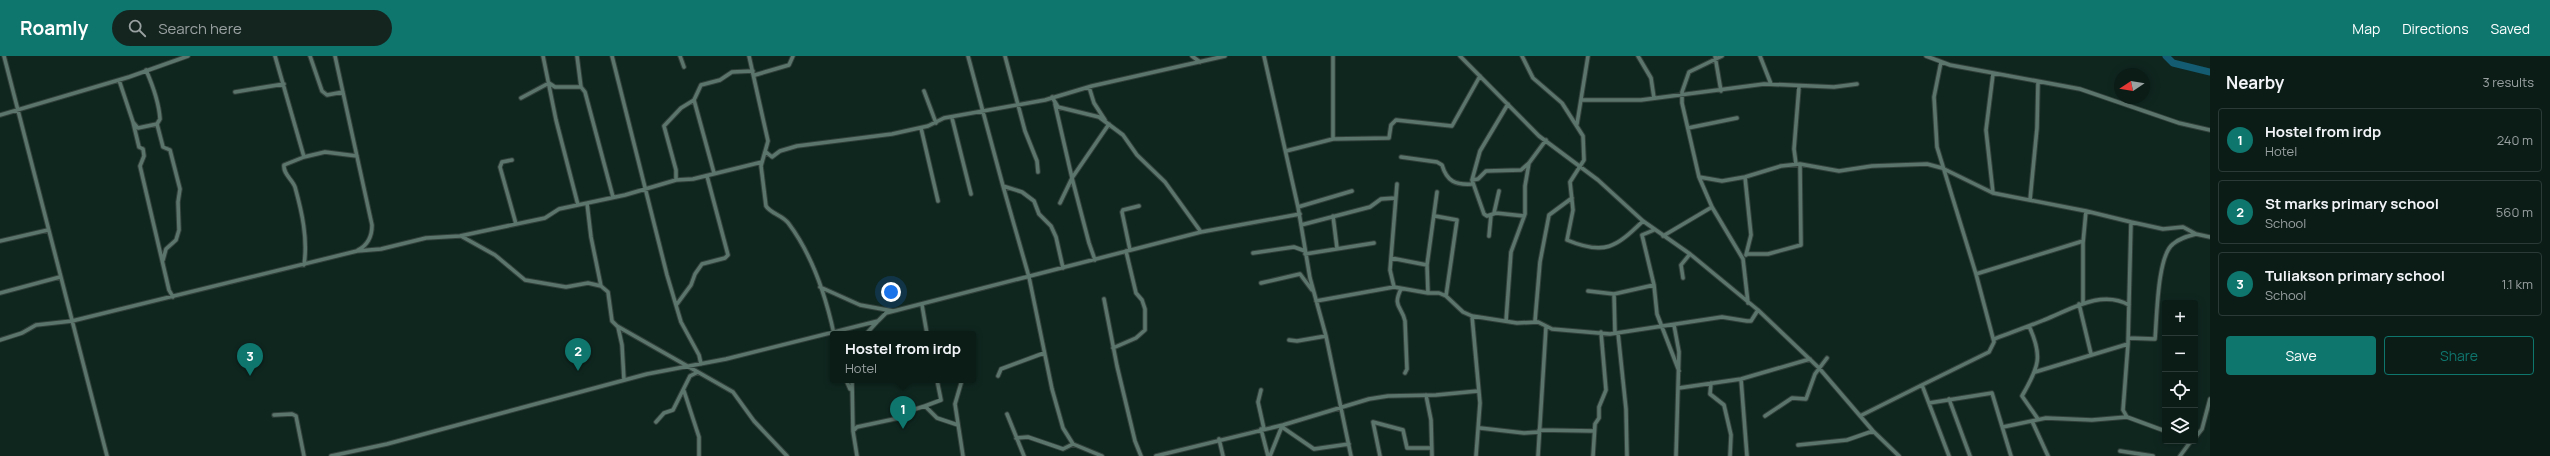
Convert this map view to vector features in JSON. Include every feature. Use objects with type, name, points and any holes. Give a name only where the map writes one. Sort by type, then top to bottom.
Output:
[{"type":"street","points":[[4,56],[107,456]]},
{"type":"street","points":[[0,115],[119,80],[188,56]]},
{"type":"street","points":[[275,56],[304,157]]},
{"type":"street","points":[[310,56],[322,91],[327,95],[343,92]]},
{"type":"street","points":[[335,56],[372,225],[372,233],[366,246],[357,251]]},
{"type":"street","points":[[543,56],[556,120],[578,205]]},
{"type":"street","points":[[577,56],[581,87],[585,92],[613,197]]},
{"type":"street","points":[[612,56],[628,129],[646,188],[667,275],[677,304],[681,322],[699,355],[701,364]]},
{"type":"street","points":[[680,56],[684,67]]},
{"type":"street","points":[[749,56],[755,75],[768,141],[762,162],[766,206],[769,210],[780,215],[789,224],[802,244],[820,287],[833,331]]},
{"type":"street","points":[[755,75],[790,65],[792,56]]},
{"type":"street","points":[[968,56],[981,111],[1029,277],[1044,353],[1063,428],[1073,444],[1102,456]]},
{"type":"street","points":[[1006,56],[1028,142],[1037,161],[1038,172]]},
{"type":"street","points":[[1192,56],[1200,62]]},
{"type":"street","points":[[766,152],[772,157],[780,151],[797,146],[871,138],[921,128],[936,123],[944,118],[952,118],[1052,97],[1225,56]]},
{"type":"street","points":[[1264,56],[1300,214],[1305,253],[1326,336],[1351,456]]},
{"type":"street","points":[[1333,56],[1333,139]]},
{"type":"street","points":[[1460,56],[1530,127],[1612,191],[1654,230],[1690,254],[1758,310],[1819,368],[1872,431],[1899,456]]},
{"type":"street","points":[[1522,56],[1533,78],[1557,98],[1577,124],[1583,136],[1585,155],[1570,182],[1572,218],[1568,240],[1595,247],[1614,246],[1643,221]]},
{"type":"street","points":[[1577,124],[1588,56]]},
{"type":"street","points":[[1638,56],[1651,78],[1654,98]]},
{"type":"street","points":[[1722,56],[1715,58],[1689,72],[1681,96],[1699,177],[1712,207],[1743,259],[1748,303]]},
{"type":"street","points":[[1760,56],[1771,84]]},
{"type":"street","points":[[1926,56],[1942,62],[1993,74],[2080,90],[2179,123],[2210,130]]},
{"type":"street","points":[[1715,58],[1721,91]]},
{"type":"street","points":[[1860,416],[1989,352],[1994,339],[1976,274],[1942,168],[1937,147],[1934,97],[1942,62]]},
{"type":"street","points":[[133,122],[138,128],[156,124],[160,121],[160,111],[153,85],[146,70]]},
{"type":"street","points":[[676,180],[676,170],[664,126],[681,108],[694,100],[701,85],[720,80],[732,72],[753,71]]},
{"type":"street","points":[[1993,74],[1986,130],[1993,193]]},
{"type":"street","points":[[1286,151],[1333,139],[1388,138],[1392,125],[1396,120],[1452,126],[1480,76]]},
{"type":"street","points":[[119,80],[133,122],[139,147],[142,149],[144,154],[140,166],[169,290],[173,297]]},
{"type":"street","points":[[2030,200],[2037,128],[2038,82]]},
{"type":"street","points":[[549,83],[555,87],[581,87]]},
{"type":"street","points":[[521,98],[549,83]]},
{"type":"street","points":[[235,92],[284,84]]},
{"type":"street","points":[[1582,100],[1681,96],[1759,84],[1799,87],[1834,87],[1857,84]]},
{"type":"street","points":[[1089,87],[1094,103],[1105,121]]},
{"type":"street","points":[[1747,254],[1768,254],[1800,245],[1798,164],[1794,149],[1799,87]]},
{"type":"street","points":[[924,91],[936,123]]},
{"type":"street","points":[[1052,97],[1088,243],[1095,260]]},
{"type":"street","points":[[694,100],[714,173]]},
{"type":"street","points":[[1054,103],[1062,108],[1091,114],[1105,121],[1123,135],[1137,155],[1165,182],[1201,232]]},
{"type":"street","points":[[1508,104],[1480,151],[1472,182],[1479,198],[1482,212],[1487,216],[1492,214],[1524,216]]},
{"type":"street","points":[[952,118],[972,194]]},
{"type":"street","points":[[1688,128],[1737,118]]},
{"type":"street","points":[[156,124],[163,147],[170,150],[180,189],[177,237],[166,249],[163,260]]},
{"type":"street","points":[[1060,203],[1072,178],[1109,124]]},
{"type":"street","points":[[921,128],[938,201]]},
{"type":"street","points":[[1401,157],[1437,162],[1442,165],[1446,176],[1456,184],[1472,182],[1478,179],[1486,171],[1519,171],[1529,163],[1546,140]]},
{"type":"street","points":[[304,265],[305,238],[302,212],[293,181],[284,169],[287,163],[304,157],[330,152],[357,156]]},
{"type":"street","points":[[512,160],[502,162],[500,167],[516,224]]},
{"type":"street","points":[[1,338],[22,333],[36,325],[72,321],[357,251],[381,249],[426,238],[460,236],[544,218],[559,210],[578,205],[676,180],[707,176],[762,162]]},
{"type":"street","points":[[1506,321],[1511,252],[1524,216],[1525,186],[1529,163]]},
{"type":"street","points":[[1699,177],[1722,181],[1745,177],[1780,166],[1798,164],[1839,171],[1872,166],[1927,164],[1942,168],[1993,193],[2086,211],[2163,229],[2183,227],[2196,234],[2210,237]]},
{"type":"street","points":[[677,304],[691,285],[695,274],[702,264],[728,256],[707,176]]},
{"type":"street","points":[[1743,259],[1747,254],[1751,235],[1745,177]]},
{"type":"street","points":[[1394,287],[1390,270],[1395,232],[1395,198],[1397,184]]},
{"type":"street","points":[[1003,186],[1022,192],[1034,201],[1038,214],[1051,226],[1056,237],[1063,268]]},
{"type":"street","points":[[1298,207],[1352,191]]},
{"type":"street","points":[[1488,236],[1492,214],[1499,191]]},
{"type":"street","points":[[1428,293],[1427,265],[1435,216],[1437,192]]},
{"type":"street","points":[[1301,225],[1370,207],[1381,199],[1395,198]]},
{"type":"street","points":[[1535,321],[1540,262],[1549,215],[1572,198]]},
{"type":"street","points":[[587,203],[590,237],[601,286]]},
{"type":"street","points":[[1113,348],[1136,338],[1145,330],[1144,309],[1142,300],[1136,293],[1122,212],[1123,210],[1139,206]]},
{"type":"street","points":[[1663,236],[1712,207]]},
{"type":"street","points":[[2086,211],[2083,241],[2081,303],[2091,354]]},
{"type":"street","points":[[869,331],[884,314],[1201,232],[1300,214]]},
{"type":"street","points":[[1333,216],[1337,248]]},
{"type":"street","points":[[1435,216],[1457,220],[1446,296]]},
{"type":"street","points":[[2118,419],[2123,410],[2128,344],[2131,222]]},
{"type":"street","points":[[0,241],[48,230]]},
{"type":"street","points":[[1654,230],[1642,235],[1654,284],[1657,314],[1679,371]]},
{"type":"street","points":[[2128,338],[2155,339],[2157,302],[2167,253],[2174,244],[2196,234]]},
{"type":"street","points":[[460,236],[495,255],[524,280],[566,287],[588,284],[601,286],[608,292],[612,321],[617,326],[733,392],[754,421],[787,456]]},
{"type":"street","points":[[1976,274],[2083,241]]},
{"type":"street","points":[[1253,253],[1294,246],[1305,253],[1374,243]]},
{"type":"street","points":[[1683,278],[1681,265],[1690,254]]},
{"type":"street","points":[[1391,258],[1427,265]]},
{"type":"street","points":[[1261,283],[1300,274],[1315,294]]},
{"type":"street","points":[[0,293],[60,277]]},
{"type":"street","points":[[1588,291],[1614,294],[1654,284]]},
{"type":"street","points":[[820,287],[860,305],[896,311]]},
{"type":"street","points":[[1316,301],[1394,287],[1428,293],[1439,293],[1446,296],[1463,312],[1472,316],[1506,321],[1535,321],[1546,327],[1617,333],[1722,317],[1751,321],[1758,310]]},
{"type":"street","points":[[1401,289],[1397,297],[1397,306],[1404,314],[1405,321],[1407,369],[1405,373]]},
{"type":"street","points":[[1614,294],[1617,333],[1624,383],[1628,455]]},
{"type":"street","points":[[1104,300],[1113,348],[1135,441],[1141,456]]},
{"type":"street","points":[[1994,339],[2029,326],[2081,303],[2122,301],[2129,305]]},
{"type":"street","points":[[922,304],[926,331]]},
{"type":"street","points":[[1472,316],[1480,428],[1476,456]]},
{"type":"street","points":[[841,331],[878,321]]},
{"type":"street","points":[[1674,325],[1679,352],[1676,456]]},
{"type":"street","points":[[617,326],[622,345],[624,380]]},
{"type":"street","points":[[2029,326],[2038,350],[2035,372],[2022,396],[2038,419]]},
{"type":"street","points":[[1538,456],[1546,327]]},
{"type":"street","points":[[1593,456],[1594,431],[1596,422],[1599,418],[1600,402],[1606,390],[1601,332]]},
{"type":"street","points":[[331,456],[387,444],[624,380],[830,334]]},
{"type":"street","points":[[1290,340],[1297,341],[1326,336]]},
{"type":"street","points":[[2035,372],[2128,344]]},
{"type":"street","points":[[998,376],[1001,369],[1044,353]]},
{"type":"street","points":[[1765,416],[1792,398],[1806,399],[1819,368],[1827,358]]},
{"type":"street","points":[[1679,388],[1741,379],[1810,359]]},
{"type":"street","points":[[656,422],[664,413],[673,410],[684,391],[690,376],[698,372]]},
{"type":"street","points":[[1741,379],[1747,456]]},
{"type":"street","points":[[847,383],[850,390]]},
{"type":"street","points":[[851,383],[850,390],[853,431],[857,456]]},
{"type":"street","points":[[853,431],[862,425],[899,418],[906,412],[941,400],[938,383]]},
{"type":"street","points":[[961,383],[955,404],[963,456]]},
{"type":"street","points":[[1711,383],[1710,394],[1724,405],[1731,435],[1730,456]]},
{"type":"street","points":[[1922,385],[1949,456]]},
{"type":"street","points":[[1261,390],[1258,402],[1262,429],[1269,456]]},
{"type":"street","points":[[684,391],[699,437],[699,456]]},
{"type":"street","points":[[1156,456],[1219,439],[1282,426],[1340,406],[1388,396],[1478,391]]},
{"type":"street","points":[[1929,403],[1992,393],[2011,456]]},
{"type":"street","points":[[1426,395],[1431,420],[1432,456]]},
{"type":"street","points":[[1949,399],[1970,456]]},
{"type":"street","points":[[2198,434],[2202,429],[2210,399]]},
{"type":"street","points":[[926,406],[937,418],[958,425]]},
{"type":"street","points":[[2123,410],[2127,417]]},
{"type":"street","points":[[274,415],[292,414],[296,416],[304,456]]},
{"type":"street","points":[[1007,414],[1024,456]]},
{"type":"street","points":[[2003,427],[2038,419],[2118,419],[2127,417],[2162,430]]},
{"type":"street","points":[[2032,421],[2048,456]]},
{"type":"street","points":[[1380,456],[1373,422],[1403,430],[1407,448],[1431,448]]},
{"type":"street","points":[[1282,426],[1314,449],[1349,444]]},
{"type":"street","points":[[1269,456],[1282,426]]},
{"type":"street","points":[[1480,428],[1524,433],[1539,431],[1594,431]]},
{"type":"street","points":[[1798,445],[1847,440],[1872,431]]},
{"type":"street","points":[[1016,438],[1028,437],[1063,449],[1073,444]]},
{"type":"street","points":[[1219,439],[1223,456]]},
{"type":"street","points":[[2180,456],[2189,444]]},
{"type":"street","points":[[2120,451],[2153,456]]},
{"type":"waterway","points":[[2166,56],[2173,63],[2210,72]]},
{"type":"place","name":"St marks primary school","points":[[578,371]]},
{"type":"place","name":"Tuliakson primary school","points":[[250,376]]},
{"type":"place","name":"Hostel from irdp","points":[[903,429]]}]
